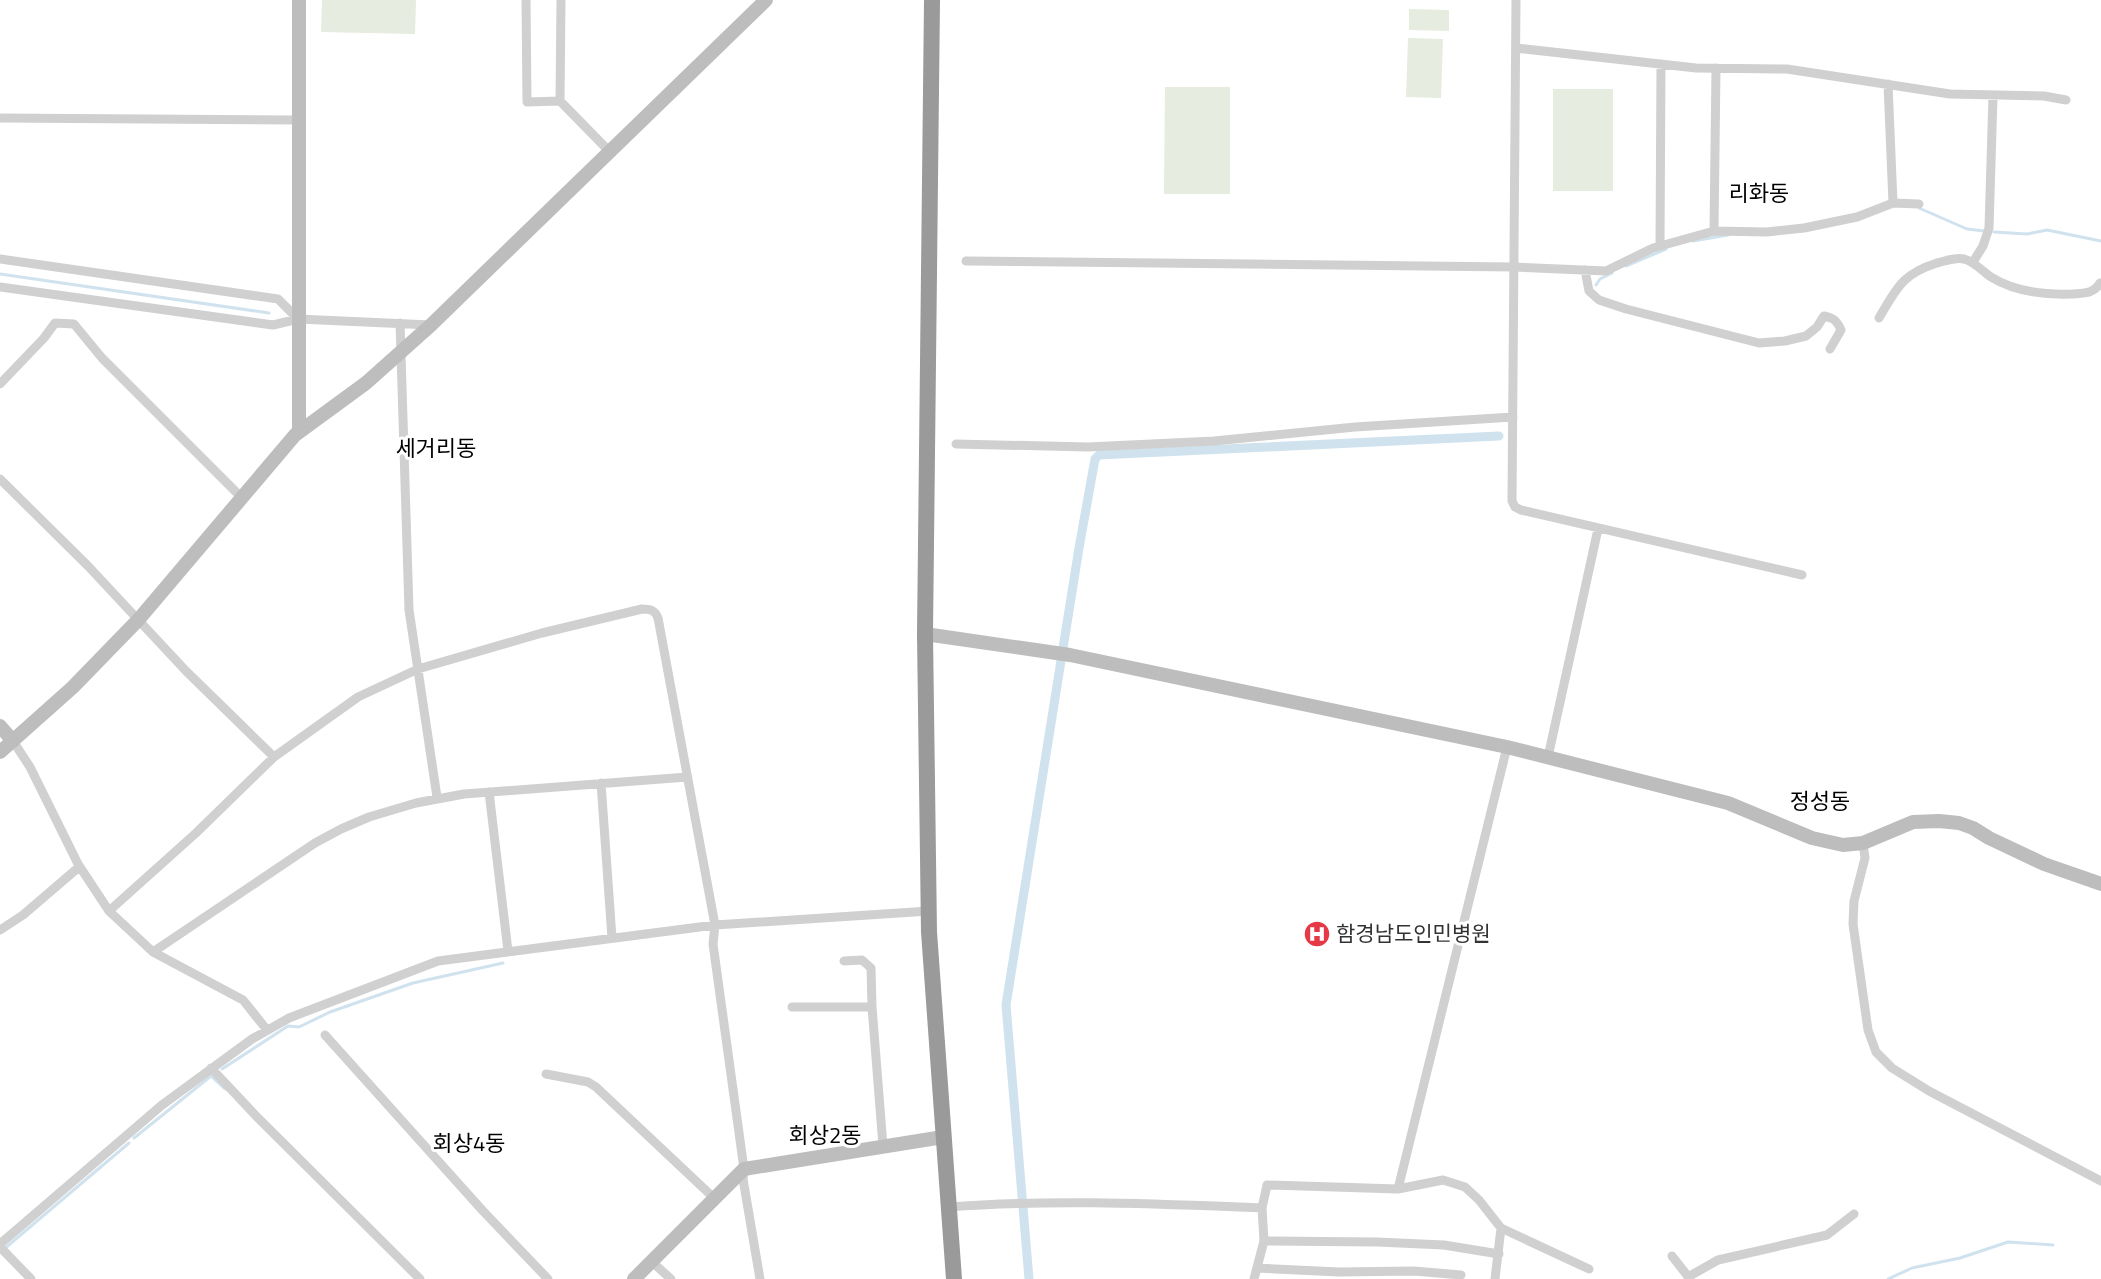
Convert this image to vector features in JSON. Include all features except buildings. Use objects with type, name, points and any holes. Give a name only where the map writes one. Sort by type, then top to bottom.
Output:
[{"type":"highway","points":[[932,0],[925,634],[929,911],[954,1279]]},
{"type":"street","points":[[299,0],[299,431]]},
{"type":"street","points":[[526,0],[527,102],[560,101]]},
{"type":"street","points":[[561,0],[560,101],[609,151]]},
{"type":"street","points":[[0,752],[73,687],[139,619],[299,431],[345,399],[431,325],[766,0]]},
{"type":"street","points":[[1516,0],[1512,495],[1515,507],[1599,529],[1802,575]]},
{"type":"street","points":[[1516,48],[1696,68],[1787,69],[1950,94],[2044,96],[2066,100]]},
{"type":"street","points":[[1660,246],[1661,64]]},
{"type":"street","points":[[1714,231],[1716,68]]},
{"type":"street","points":[[1888,84],[1893,203]]},
{"type":"street","points":[[1972,262],[1983,246],[1989,228],[1993,96]]},
{"type":"street","points":[[0,118],[298,120]]},
{"type":"street","points":[[966,261],[1513,267],[1606,271],[1660,246],[1714,231],[1767,232],[1834,224],[1893,203],[1919,204]]},
{"type":"street","points":[[1879,318],[1901,282],[1919,268],[1952,259],[1959,258],[1972,262],[1998,281],[2037,294],[2089,293],[2100,283]]},
{"type":"street","points":[[0,259],[278,299],[298,319]]},
{"type":"street","points":[[1585,270],[1589,291],[1599,300],[1759,343],[1785,341],[1806,336],[1817,327],[1824,316],[1832,317],[1838,322],[1841,330],[1830,349]]},
{"type":"street","points":[[0,287],[273,326],[298,319],[431,325]]},
{"type":"street","points":[[0,384],[44,338],[55,323],[74,324],[102,358],[242,498]]},
{"type":"street","points":[[400,323],[409,610],[437,797]]},
{"type":"street","points":[[956,444],[1088,447],[1214,441],[1355,427],[1513,417]]},
{"type":"street","points":[[0,479],[139,619],[186,671],[274,757]]},
{"type":"street","points":[[1548,757],[1599,529]]},
{"type":"street","points":[[109,911],[196,833],[274,757],[358,697],[418,669],[543,633],[642,609],[653,610],[658,618],[715,925],[713,944],[744,1169],[743,1179],[760,1279]]},
{"type":"street","points":[[925,634],[1071,655],[1507,747],[1728,803],[1793,831],[1843,845],[1863,843],[1913,822],[1959,823],[2044,864],[2101,884]]},
{"type":"street","points":[[0,726],[30,767],[79,867],[109,911],[153,952],[236,995],[248,1005],[267,1030]]},
{"type":"street","points":[[1398,1189],[1507,747]]},
{"type":"street","points":[[153,952],[321,839],[369,817],[437,797],[687,777]]},
{"type":"street","points":[[600,783],[612,938]]},
{"type":"street","points":[[489,792],[508,951]]},
{"type":"street","points":[[1863,843],[1865,858],[1854,901],[1853,924],[1868,1030],[1876,1052],[1892,1068],[1929,1091],[2101,1181]]},
{"type":"street","points":[[0,930],[23,915],[79,867]]},
{"type":"street","points":[[31,1279],[0,1245],[162,1105],[211,1068],[267,1030],[290,1018],[438,961],[715,925],[929,911]]},
{"type":"street","points":[[844,961],[862,960],[872,968],[872,1008],[883,1146]]},
{"type":"street","points":[[792,1007],[872,1008]]},
{"type":"street","points":[[325,1035],[483,1211],[548,1279]]},
{"type":"street","points":[[211,1068],[257,1117],[420,1279]]},
{"type":"street","points":[[546,1074],[588,1082],[596,1087],[715,1199]]},
{"type":"street","points":[[634,1279],[744,1169],[943,1137]]},
{"type":"street","points":[[1254,1279],[1264,1241],[1262,1208],[1267,1185],[1398,1189],[1443,1180],[1465,1187],[1479,1200],[1501,1228],[1589,1269]]},
{"type":"street","points":[[948,1207],[1008,1202],[1121,1202],[1262,1208]]},
{"type":"street","points":[[1672,1256],[1689,1278],[1718,1260],[1827,1235],[1854,1214]]},
{"type":"street","points":[[1495,1279],[1501,1228]]},
{"type":"street","points":[[1264,1241],[1444,1245],[1499,1254]]},
{"type":"street","points":[[651,1261],[670,1279]]},
{"type":"street","points":[[1257,1268],[1339,1272],[1414,1271],[1461,1275]]},
{"type":"shaded area","points":[[322,0],[416,0],[415,34],[321,32]]},
{"type":"shaded area","points":[[1409,9],[1449,10],[1449,31],[1409,30]]},
{"type":"shaded area","points":[[1408,38],[1443,39],[1441,98],[1406,97]]},
{"type":"shaded area","points":[[1165,87],[1230,87],[1230,194],[1164,194]]},
{"type":"shaded area","points":[[1553,89],[1613,89],[1613,191],[1553,191]]},
{"type":"waterway","points":[[1919,208],[1967,229],[1984,231]]},
{"type":"waterway","points":[[1994,232],[2027,234],[2047,230],[2101,241]]},
{"type":"waterway","points":[[1693,241],[1728,235]]},
{"type":"waterway","points":[[1626,266],[1666,249]]},
{"type":"waterway","points":[[1596,285],[1600,279],[1612,273]]},
{"type":"waterway","points":[[0,274],[269,313]]},
{"type":"waterway","points":[[1029,1279],[1006,1005],[1095,459],[1099,455],[1499,436]]},
{"type":"waterway","points":[[222,1069],[288,1026],[299,1027],[330,1012],[413,983],[503,963]]},
{"type":"waterway","points":[[134,1138],[211,1076],[225,1089]]},
{"type":"waterway","points":[[4,1249],[129,1143]]},
{"type":"waterway","points":[[1888,1279],[1912,1268],[1960,1258],[2008,1242],[2053,1245]]},
{"type":"place","name":"함경남도인민병원","points":[[1317,934]]},
{"type":"district","name":"리화동","points":[[1759,193]]},
{"type":"district","name":"세거리동","points":[[436,448]]},
{"type":"district","name":"정성동","points":[[1820,801]]},
{"type":"district","name":"회상2동","points":[[825,1135]]},
{"type":"district","name":"회상4동","points":[[469,1143]]}]
